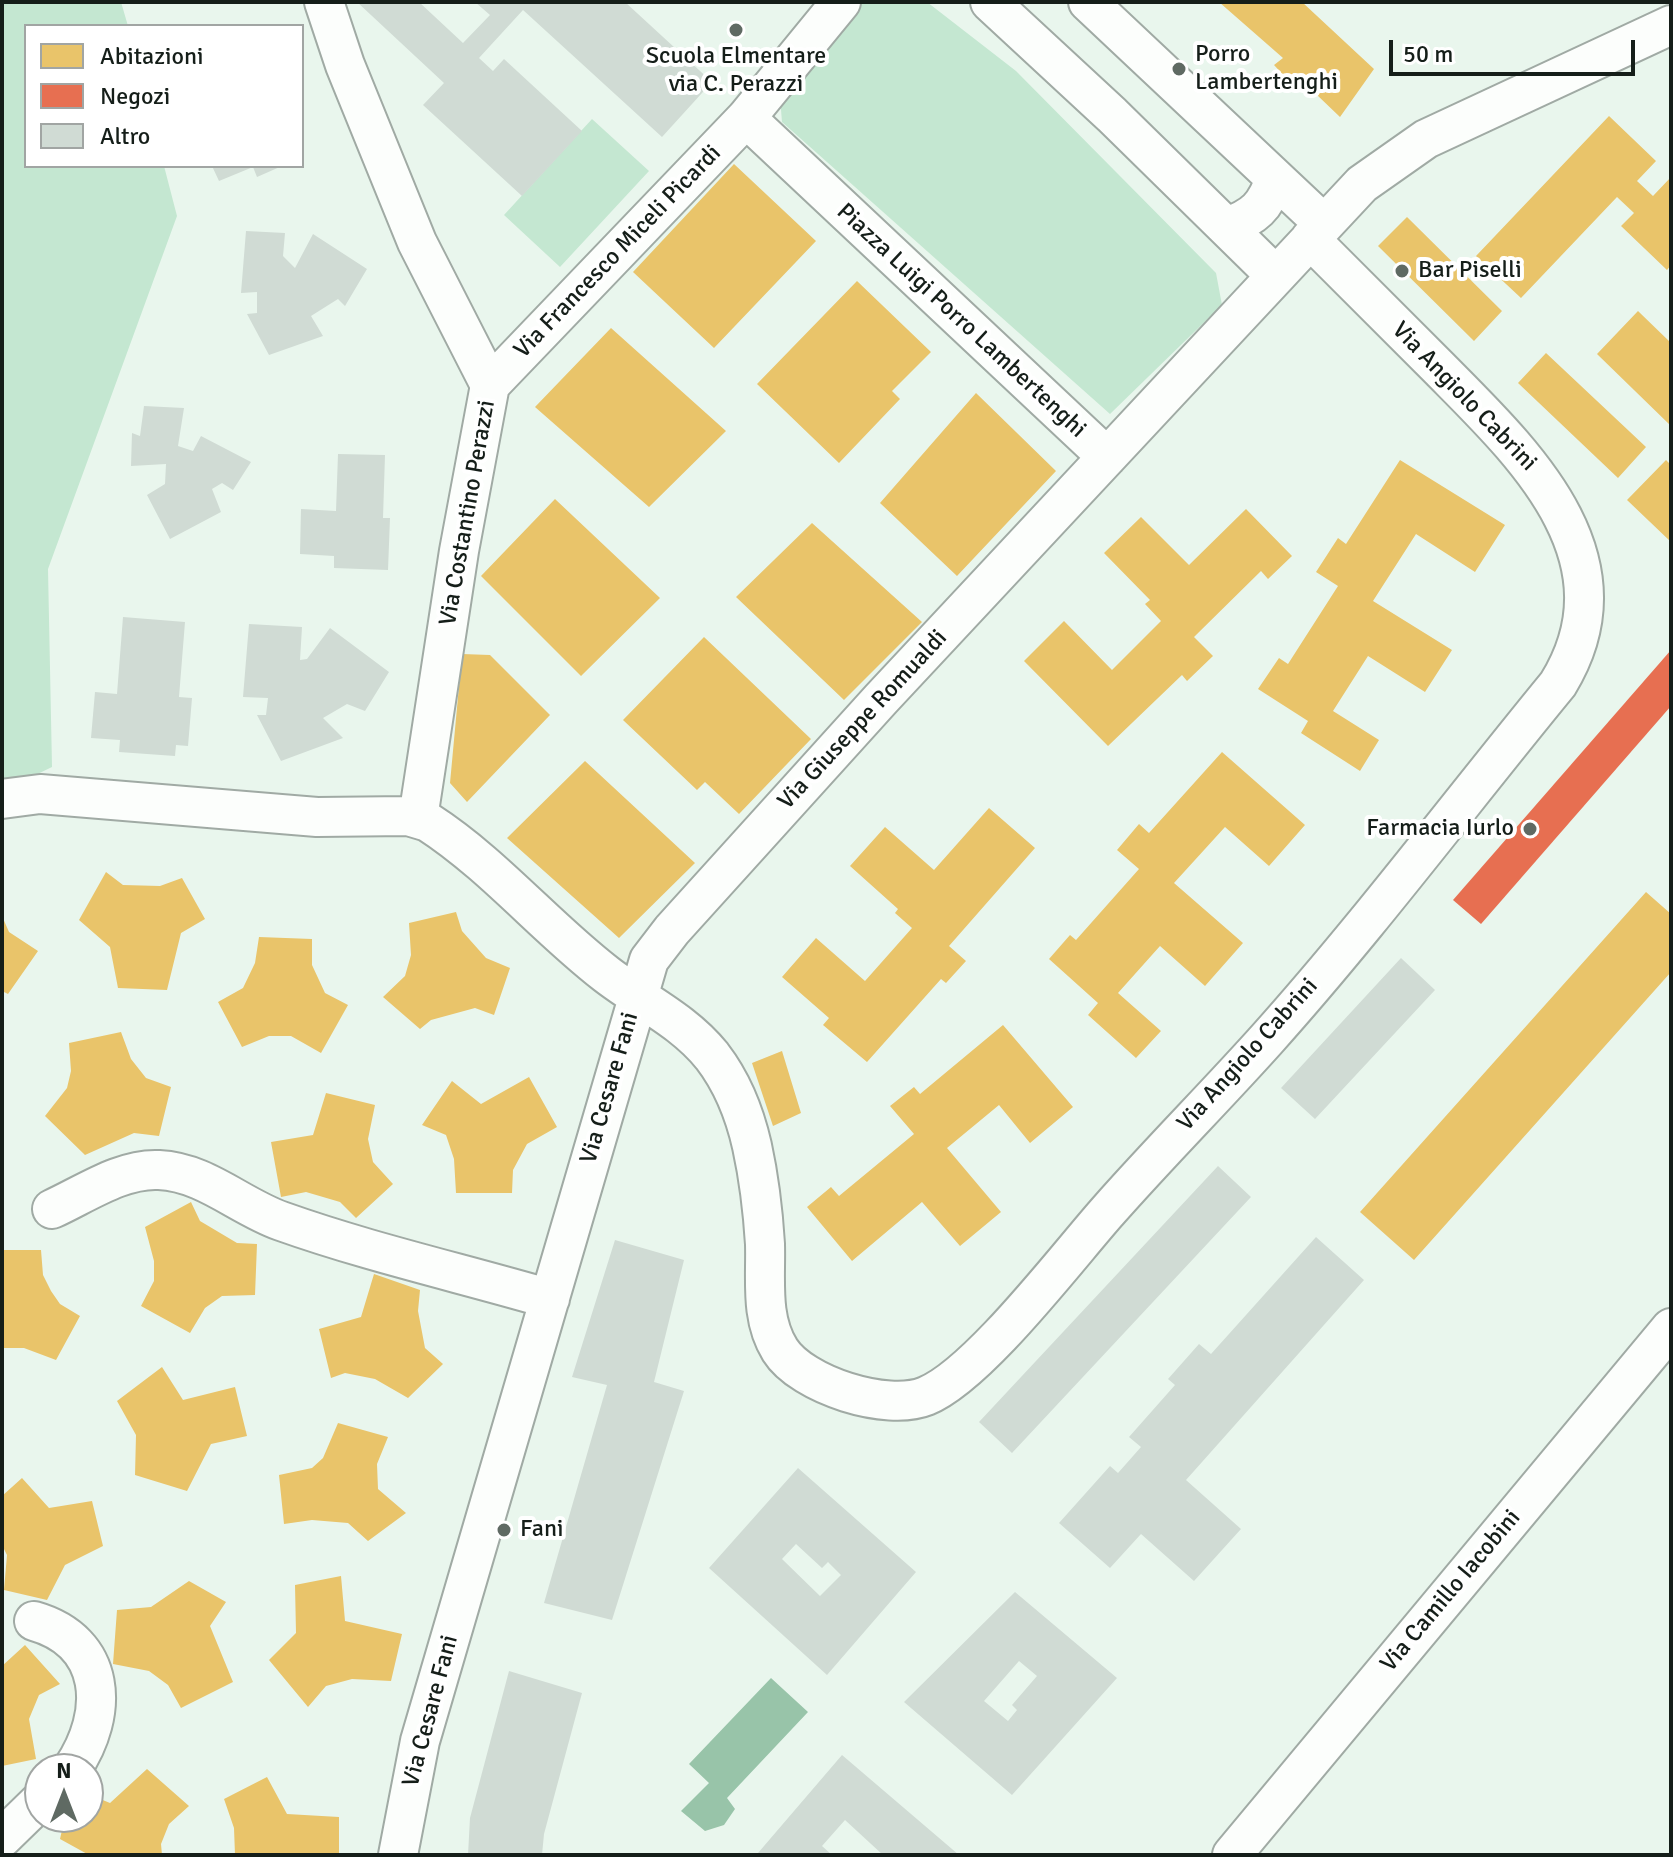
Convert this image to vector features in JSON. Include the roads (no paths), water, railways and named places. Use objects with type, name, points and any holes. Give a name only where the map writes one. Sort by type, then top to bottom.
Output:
[{"type":"street","name":"Via Costantino Perazzi","points":[[324,2],[345,65],[417,242],[490,385],[459,551],[418,818]]},
{"type":"street","points":[[746,118],[841,2]]},
{"type":"street","points":[[990,2],[1275,275]]},
{"type":"street","points":[[1088,2],[1275,178],[1317,231]]},
{"type":"street","name":"Piazza Luigi Porro Lambertenghi","points":[[746,118],[1107,457],[1362,184],[1408,149],[1671,25]]},
{"type":"street","name":"Via Francesco Miceli Picardi","points":[[490,385],[746,118]]},
{"type":"street","points":[[1227,227],[1254,216],[1264,206],[1275,178]]},
{"type":"street","name":"Via Angiolo Cabrini","points":[[636,995],[679,1023],[702,1045],[722,1071],[741,1111],[758,1183],[768,1323],[780,1351],[807,1376],[825,1384],[894,1401],[923,1398],[962,1372],[1269,1037],[1558,684],[1577,647],[1583,607],[1582,574],[1570,531],[1530,463],[1317,231]]},
{"type":"street","name":"Via Giuseppe Romualdi","points":[[636,995],[649,960],[672,930],[1107,457]]},
{"type":"street","points":[[2,799],[40,794],[317,817],[418,818]]},
{"type":"street","name":"Via Cesare Fani","points":[[398,1855],[420,1741],[636,995],[606,975],[438,829],[418,818]]},
{"type":"street","points":[[52,1209],[124,1175],[146,1170],[171,1171],[192,1175],[286,1223],[550,1299]]},
{"type":"street","name":"Via Camillo Iacobini","points":[[1232,1855],[1671,1328]]},
{"type":"street","points":[[34,1621],[56,1628],[75,1642],[88,1662],[95,1683],[94,1727],[80,1753]]},
{"type":"street","points":[[2,1838],[24,1817]]},
{"type":"place","name":"Scuola Elmentare via C. Perazzi","points":[[736,30]]},
{"type":"place","name":"Porro Lambertenghi","points":[[1179,69]]},
{"type":"place","name":"Bar Piselli","points":[[1402,271]]},
{"type":"place","name":"Farmacia Iurlo","points":[[1530,829]]},
{"type":"place","name":"Fani","points":[[504,1530]]}]
